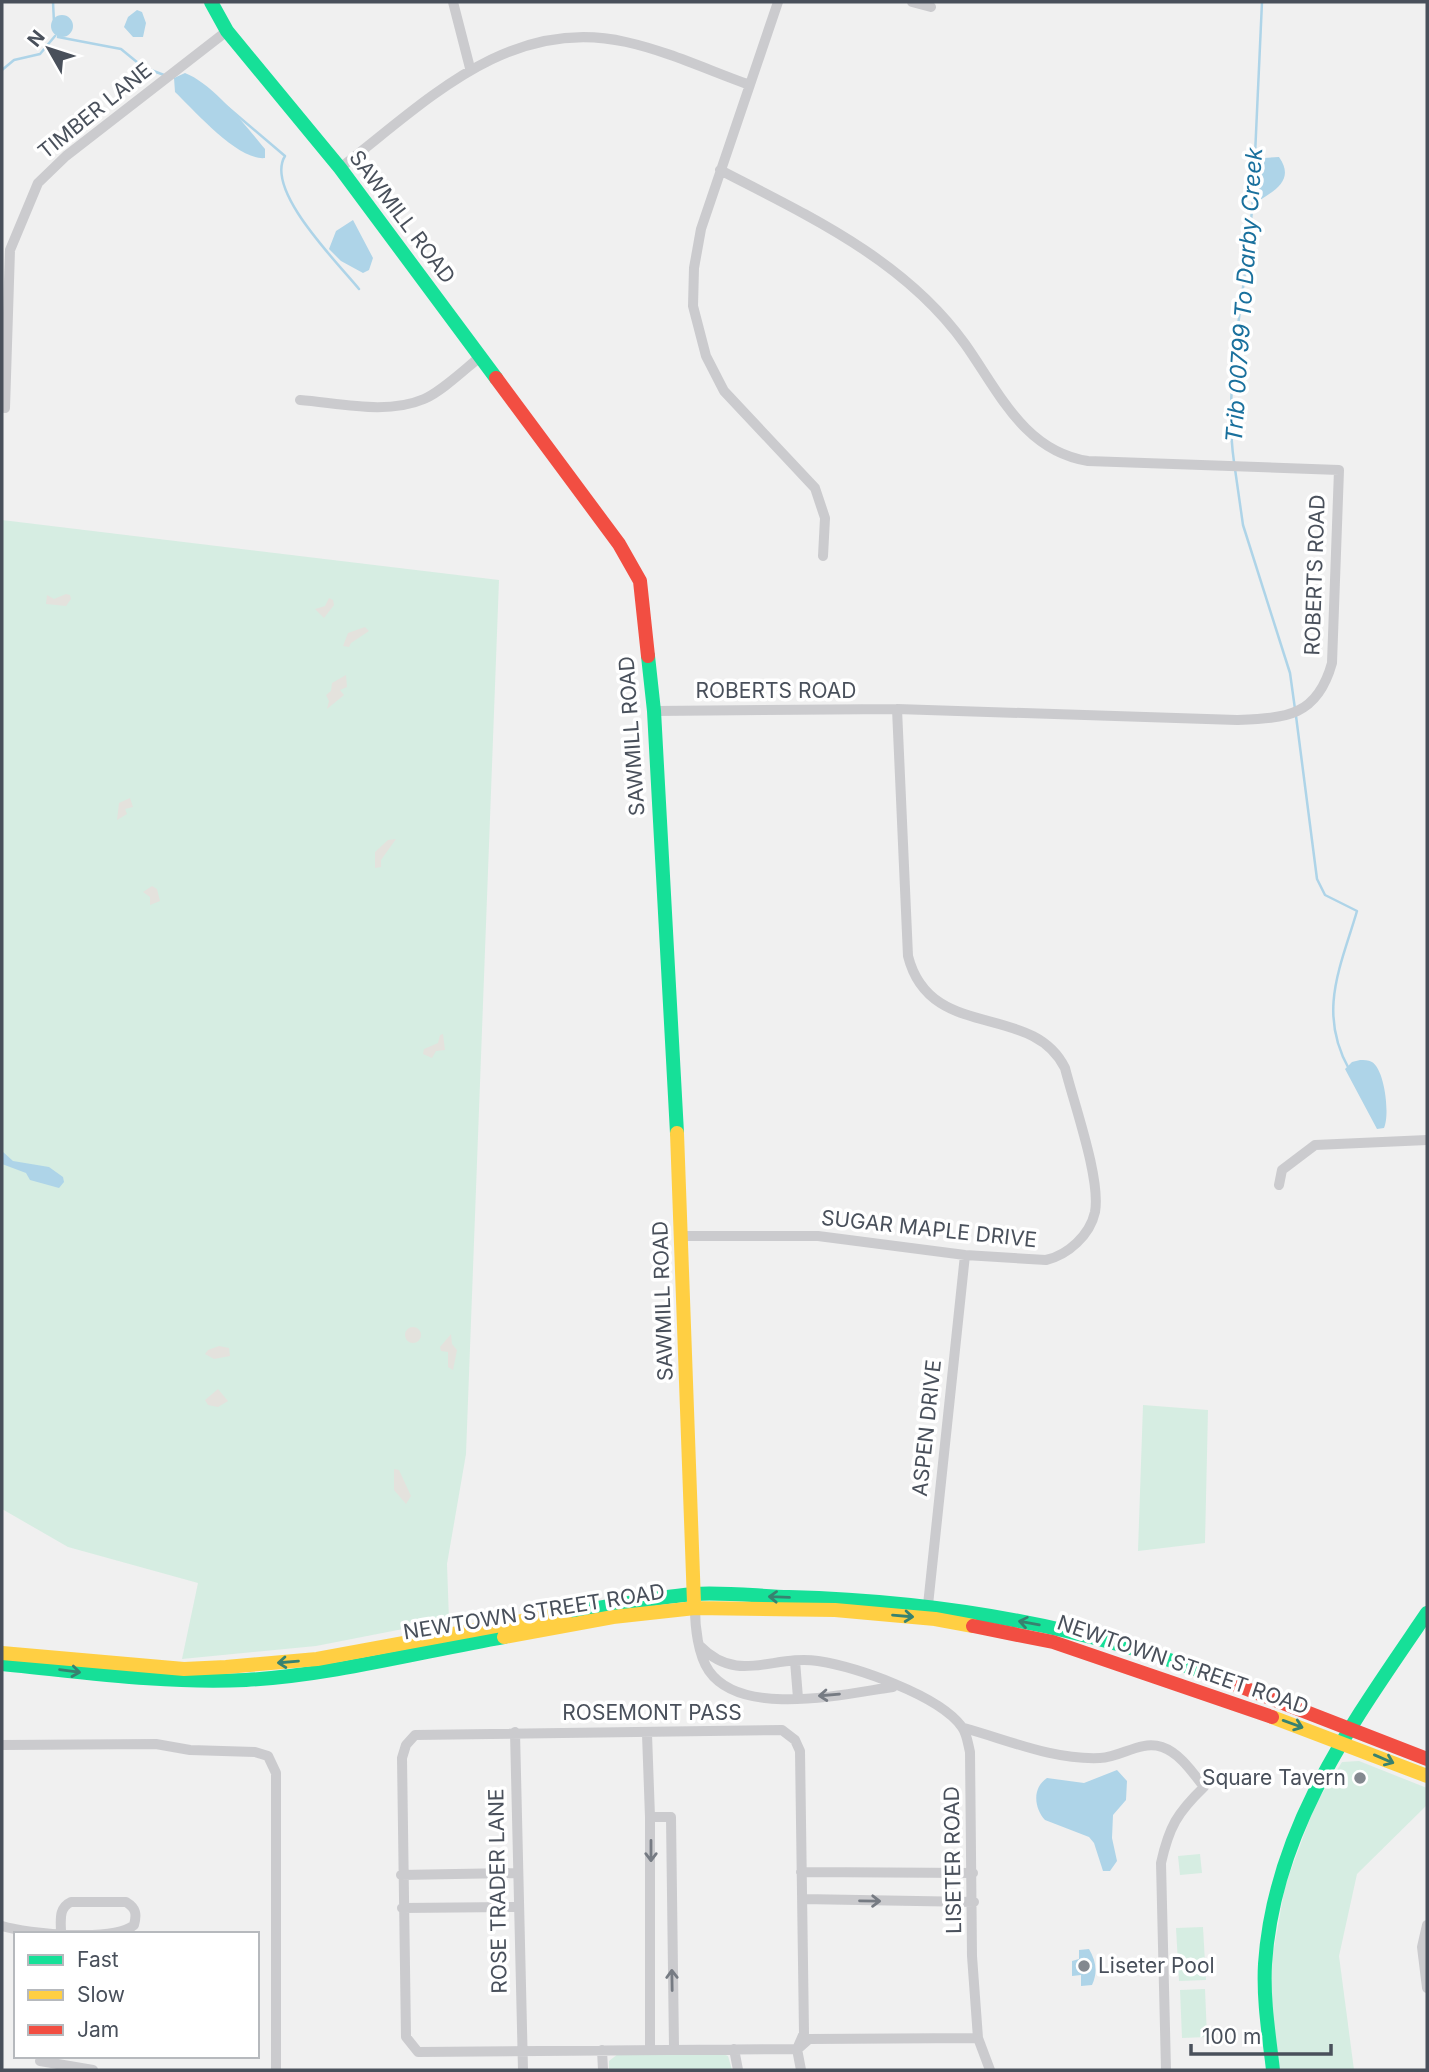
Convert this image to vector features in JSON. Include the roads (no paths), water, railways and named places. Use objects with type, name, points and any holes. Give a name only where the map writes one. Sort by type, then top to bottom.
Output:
[{"type":"main road","name":"SAWMILL ROAD","points":[[211,2],[227,31],[340,168],[635,568],[641,592],[654,711],[682,1236],[694,1601]]},
{"type":"main road","name":"NEWTOWN STREET ROAD","points":[[2,1653],[184,1669],[317,1659],[503,1622],[694,1601],[832,1598],[928,1605],[1053,1627],[1173,1660],[1345,1735],[1427,1776]]},
{"type":"main road","name":"NEWTOWN STREET ROAD","points":[[2,1664],[132,1678],[246,1680],[305,1673],[694,1601],[835,1610],[934,1619],[1053,1642],[1427,1759]]},
{"type":"main road","points":[[1273,2070],[1265,1965],[1278,1875],[1295,1823],[1345,1735],[1427,1613]]},
{"type":"main road","points":[[1131,1666],[1133,1648]]},
{"type":"street","points":[[453,2],[470,68]]},
{"type":"street","points":[[778,2],[747,84],[701,229],[694,268],[693,306],[698,334],[724,391],[815,488],[825,518],[823,556]]},
{"type":"street","points":[[912,2],[930,7]]},
{"type":"street","name":"TIMBER LANE","points":[[5,408],[6,292],[10,250],[38,183],[66,156],[227,31]]},
{"type":"street","points":[[340,168],[470,68],[532,43],[586,37],[627,42],[747,84]]},
{"type":"street","name":"ROBERTS ROAD","points":[[654,711],[897,709],[1237,720],[1286,718],[1313,702],[1326,683],[1332,663],[1339,470],[1088,461],[1059,453],[1038,441],[1017,422],[953,330],[881,260],[814,219],[720,170]]},
{"type":"street","points":[[300,400],[388,407],[406,404],[426,399],[480,357]]},
{"type":"street","name":"SUGAR MAPLE DRIVE","points":[[682,1236],[818,1236],[1035,1261],[1059,1257],[1077,1242],[1090,1224],[1094,1214],[1095,1188],[1065,1068],[1059,1056],[1032,1036],[943,1006],[928,997],[912,970],[908,956],[897,709]]},
{"type":"street","points":[[1279,1185],[1282,1170],[1315,1145],[1427,1140]]},
{"type":"street","name":"ASPEN DRIVE","points":[[928,1605],[965,1255]]},
{"type":"street","points":[[694,1601],[700,1646],[707,1669],[733,1690],[752,1697],[798,1698],[897,1687]]},
{"type":"street","points":[[700,1646],[710,1656],[742,1668],[817,1661],[912,1690],[940,1705],[964,1728],[1053,1756],[1101,1758],[1147,1744],[1165,1747],[1183,1761],[1204,1787],[1180,1811],[1167,1835],[1161,1863],[1166,2070]]},
{"type":"street","points":[[795,1661],[798,1698]]},
{"type":"street","name":"LISETER ROAD","points":[[964,1728],[971,1752],[974,1902],[972,1956],[978,2038],[990,2070]]},
{"type":"street","name":"ROSEMONT PASS","points":[[522,2050],[418,2053],[405,2037],[401,1875],[402,1758],[406,1745],[415,1735],[515,1732],[647,1734],[782,1730],[795,1740],[800,1751],[804,2033],[797,2049]]},
{"type":"street","name":"ROSE TRADER LANE","points":[[515,1732],[517,1907],[523,2070]]},
{"type":"street","points":[[647,1734],[651,1895],[650,2048]]},
{"type":"street","points":[[2,1745],[156,1744],[190,1750],[255,1752],[268,1756],[276,1773],[276,2070]]},
{"type":"street","points":[[650,1817],[671,1817],[674,2048]]},
{"type":"street","points":[[802,1872],[973,1873]]},
{"type":"street","points":[[401,1875],[517,1873]]},
{"type":"street","points":[[651,1895],[671,1893]]},
{"type":"street","points":[[802,1899],[974,1902]]},
{"type":"street","points":[[61,1932],[61,1913],[65,1905],[71,1902],[126,1902],[134,1907],[136,1916],[134,1925],[123,1932]]},
{"type":"street","points":[[402,1908],[517,1907]]},
{"type":"street","points":[[1427,1925],[1422,1947],[1427,1988]]},
{"type":"street","points":[[2,1926],[26,1932]]},
{"type":"street","points":[[522,2050],[797,2049],[809,2039],[978,2038]]},
{"type":"street","points":[[734,2049],[738,2070]]},
{"type":"street","points":[[797,2049],[801,2070]]},
{"type":"street","points":[[602,2050],[603,2070]]},
{"type":"street","points":[[39,2063],[93,2070]]},
{"type":"water","points":[[137,10],[142,12],[146,23],[143,37],[133,37],[124,27],[128,17]]},
{"type":"water","points":[[62,15],[70,18],[73,26],[70,34],[62,37],[54,34],[51,26],[54,18]]},
{"type":"water","points":[[185,73],[206,86],[228,106],[265,149],[265,158],[254,157],[230,143],[175,92],[174,78]]},
{"type":"water","points":[[1279,157],[1285,171],[1282,182],[1260,200],[1251,193],[1256,170],[1264,158]]},
{"type":"water","points":[[353,220],[373,258],[369,270],[363,273],[341,261],[329,249],[336,231]]},
{"type":"water","points":[[1352,1062],[1372,1062],[1380,1074],[1386,1104],[1384,1128],[1377,1129],[1345,1069]]},
{"type":"water","points":[[2,1151],[13,1161],[49,1167],[63,1177],[64,1182],[59,1188],[30,1180],[26,1173],[2,1164]]},
{"type":"water","points":[[1117,1770],[1127,1781],[1126,1800],[1113,1815],[1112,1838],[1117,1861],[1110,1871],[1103,1871],[1094,1843],[1089,1837],[1045,1820],[1036,1798],[1039,1787],[1047,1778],[1084,1783]]},
{"type":"water","name":"Liseter Pool","points":[[1089,1949],[1095,1962],[1095,1976],[1092,1985],[1081,1986],[1081,1975],[1072,1976],[1072,1961],[1079,1959],[1079,1950]]},
{"type":"waterway","points":[[53,2],[54,23]]},
{"type":"waterway","name":"Trib 00799 To Darby Creek","points":[[1254,177],[1262,2]]},
{"type":"waterway","points":[[2,70],[14,60],[40,54],[55,36]]},
{"type":"waterway","points":[[58,37],[121,49],[143,67],[164,75]]},
{"type":"waterway","points":[[218,99],[285,156],[281,170],[294,206],[306,226],[359,289]]},
{"type":"waterway","name":"Trib 00799 To Darby Creek","points":[[1234,462],[1231,397],[1253,194]]},
{"type":"waterway","name":"Trib 00799 To Darby Creek","points":[[1235,469],[1243,525],[1290,673],[1295,709]]},
{"type":"waterway","name":"Trib 00799 To Darby Creek","points":[[1296,716],[1317,879],[1325,895],[1357,911],[1339,970],[1333,1008],[1340,1048],[1349,1069]]},
{"type":"place","name":"Square Tavern","points":[[1360,1778]]},
{"type":"place","name":"Liseter Pool","points":[[1084,1966]]}]
